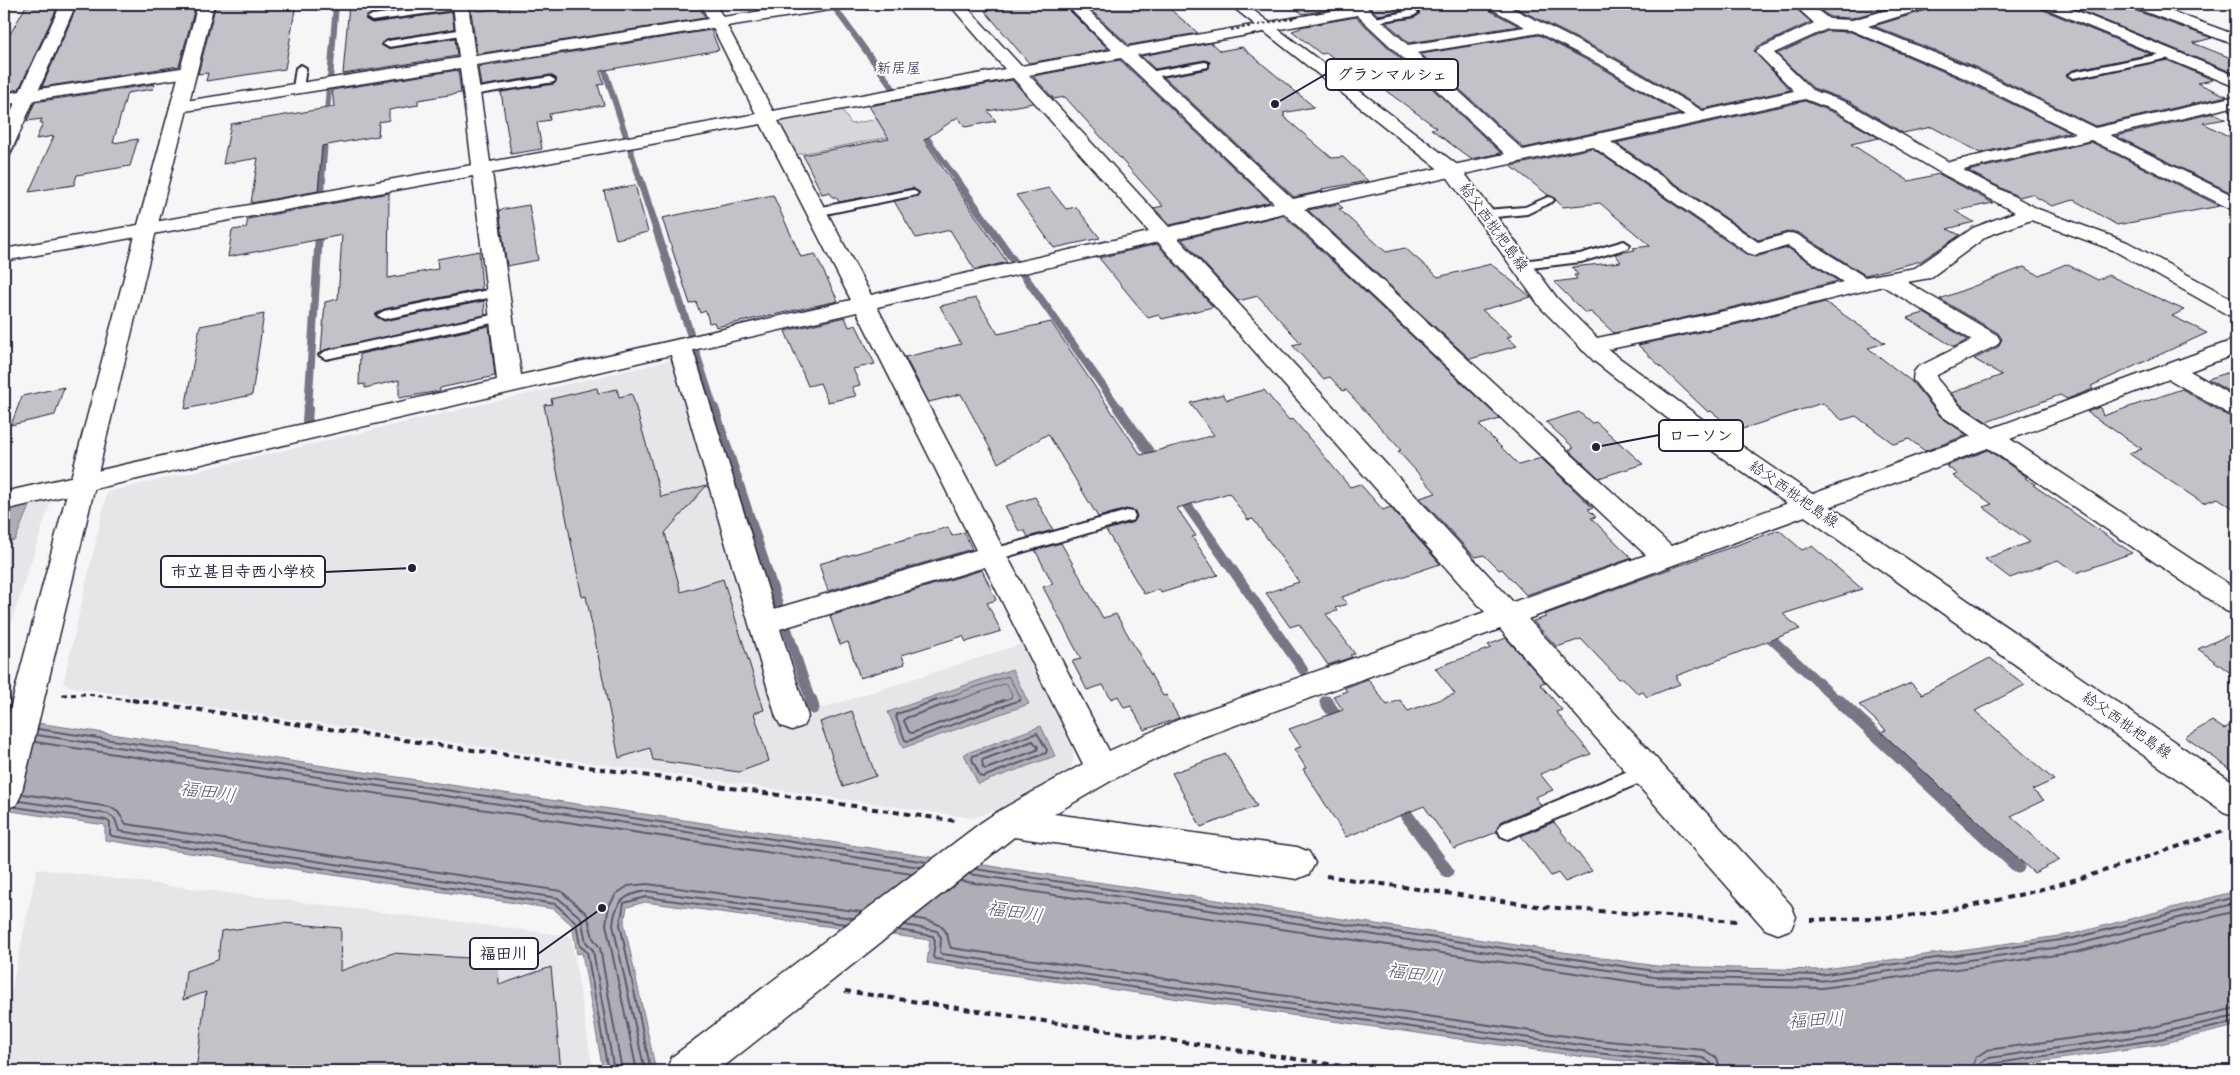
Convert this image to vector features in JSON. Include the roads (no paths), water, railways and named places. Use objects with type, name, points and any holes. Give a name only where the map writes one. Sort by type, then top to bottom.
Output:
[{"type":"street","points":[[4,147],[68,4]]},
{"type":"street","points":[[4,795],[146,229],[206,4]]},
{"type":"street","points":[[708,4],[864,303],[1102,769]]},
{"type":"street","points":[[179,107],[836,4]]},
{"type":"street","points":[[956,4],[1778,917]]},
{"type":"street","points":[[1072,4],[1666,558]]},
{"type":"street","name":"給父西枇杷島線","points":[[1236,4],[1453,171],[1549,303],[1591,346],[1656,398],[2236,802]]},
{"type":"street","points":[[1493,4],[1609,63],[1701,117]]},
{"type":"street","points":[[1800,4],[1825,24]]},
{"type":"street","points":[[1924,4],[1853,25],[1825,24],[1764,52],[1806,94],[1842,107],[1946,168],[2031,213],[2120,246],[2236,310]]},
{"type":"street","points":[[2047,4],[2236,82]]},
{"type":"street","points":[[2137,4],[2236,40]]},
{"type":"street","points":[[460,5],[510,385]]},
{"type":"street","points":[[4,255],[1362,11],[1520,157]]},
{"type":"street","points":[[1853,25],[1968,73],[2236,204]]},
{"type":"street","points":[[1404,50],[1542,28]]},
{"type":"street","points":[[2171,55],[2236,40]]},
{"type":"street","points":[[4,99],[188,72]]},
{"type":"street","points":[[4,501],[1289,206],[1806,94]]},
{"type":"street","points":[[1946,168],[2236,101]]},
{"type":"street","points":[[1596,140],[1755,248],[1791,239],[1861,284]]},
{"type":"street","points":[[1591,346],[1734,316],[1861,284],[1922,273],[1980,232],[2031,213]]},
{"type":"street","points":[[1886,279],[1990,340],[1926,372],[1925,380],[1951,411],[2236,603]]},
{"type":"street","points":[[680,346],[792,717]]},
{"type":"street","points":[[686,1071],[1002,828],[1102,769],[1189,729],[1811,505],[2236,346]]},
{"type":"street","points":[[2170,370],[2236,408]]},
{"type":"street","points":[[764,623],[992,555]]},
{"type":"street","points":[[1002,828],[1296,862]]},
{"type":"lane","points":[[1362,11],[1413,13],[1398,4]]},
{"type":"lane","points":[[372,18],[460,5]]},
{"type":"lane","points":[[388,44],[464,32]]},
{"type":"lane","points":[[2073,74],[2171,55]]},
{"type":"lane","points":[[1149,75],[1206,65]]},
{"type":"lane","points":[[298,88],[302,68]]},
{"type":"lane","points":[[472,92],[550,80]]},
{"type":"lane","points":[[816,212],[912,193]]},
{"type":"lane","points":[[1485,214],[1527,210],[1548,200]]},
{"type":"lane","points":[[1522,265],[1581,258],[1624,245]]},
{"type":"lane","points":[[384,315],[498,292]]},
{"type":"lane","points":[[326,355],[501,317]]},
{"type":"lane","points":[[992,555],[1126,516]]},
{"type":"lane","points":[[1508,830],[1647,771]]},
{"type":"water","points":[[30,504],[15,540],[4,543],[4,510]]},
{"type":"water","points":[[1012,669],[1029,704],[903,748],[888,712]]},
{"type":"water","points":[[4,718],[1656,966],[1819,970],[2073,934],[2236,891],[2236,1026],[2156,1045],[1977,1071],[1727,1071],[1585,1057],[927,963],[930,940],[645,902],[627,907],[624,923],[656,1071],[603,1071],[582,953],[577,954],[572,925],[554,909],[105,840],[105,825],[4,810]]},
{"type":"water","points":[[1041,726],[1055,756],[978,784],[964,754]]},
{"type":"waterway","points":[[38,91],[78,4]]},
{"type":"waterway","points":[[330,79],[336,4]]},
{"type":"waterway","points":[[834,7],[895,91]]},
{"type":"waterway","points":[[596,44],[627,139]]},
{"type":"waterway","points":[[322,180],[329,86]]},
{"type":"waterway","points":[[919,127],[957,180]]},
{"type":"waterway","points":[[4,165],[16,139]]},
{"type":"waterway","points":[[629,145],[640,180]]},
{"type":"waterway","points":[[321,193],[322,179]]},
{"type":"waterway","points":[[640,179],[690,333]]},
{"type":"waterway","points":[[956,179],[1014,261]]},
{"type":"waterway","points":[[308,409],[321,202]]},
{"type":"waterway","points":[[1023,274],[1119,409]]},
{"type":"waterway","points":[[696,353],[714,409]]},
{"type":"waterway","points":[[307,421],[308,408]]},
{"type":"waterway","points":[[714,408],[778,604]]},
{"type":"waterway","points":[[1118,408],[1157,463]]},
{"type":"waterway","points":[[1180,495],[1303,670]]},
{"type":"waterway","points":[[787,629],[811,702]]},
{"type":"waterway","points":[[1762,630],[1839,702]]},
{"type":"waterway","points":[[811,700],[813,708]]},
{"type":"waterway","points":[[1838,700],[2018,867]]},
{"type":"waterway","points":[[1326,702],[1342,724]]},
{"type":"waterway","points":[[1398,803],[1447,871]]},
{"type":"place","name":"グランマルシェ","points":[[1275,104]]},
{"type":"place","name":"ローソン","points":[[1596,447]]},
{"type":"place","name":"市立甚目寺西小学校","points":[[412,568]]},
{"type":"place","name":"福田川","points":[[602,908]]},
{"type":"district","name":"新居屋","points":[[899,68]]}]
